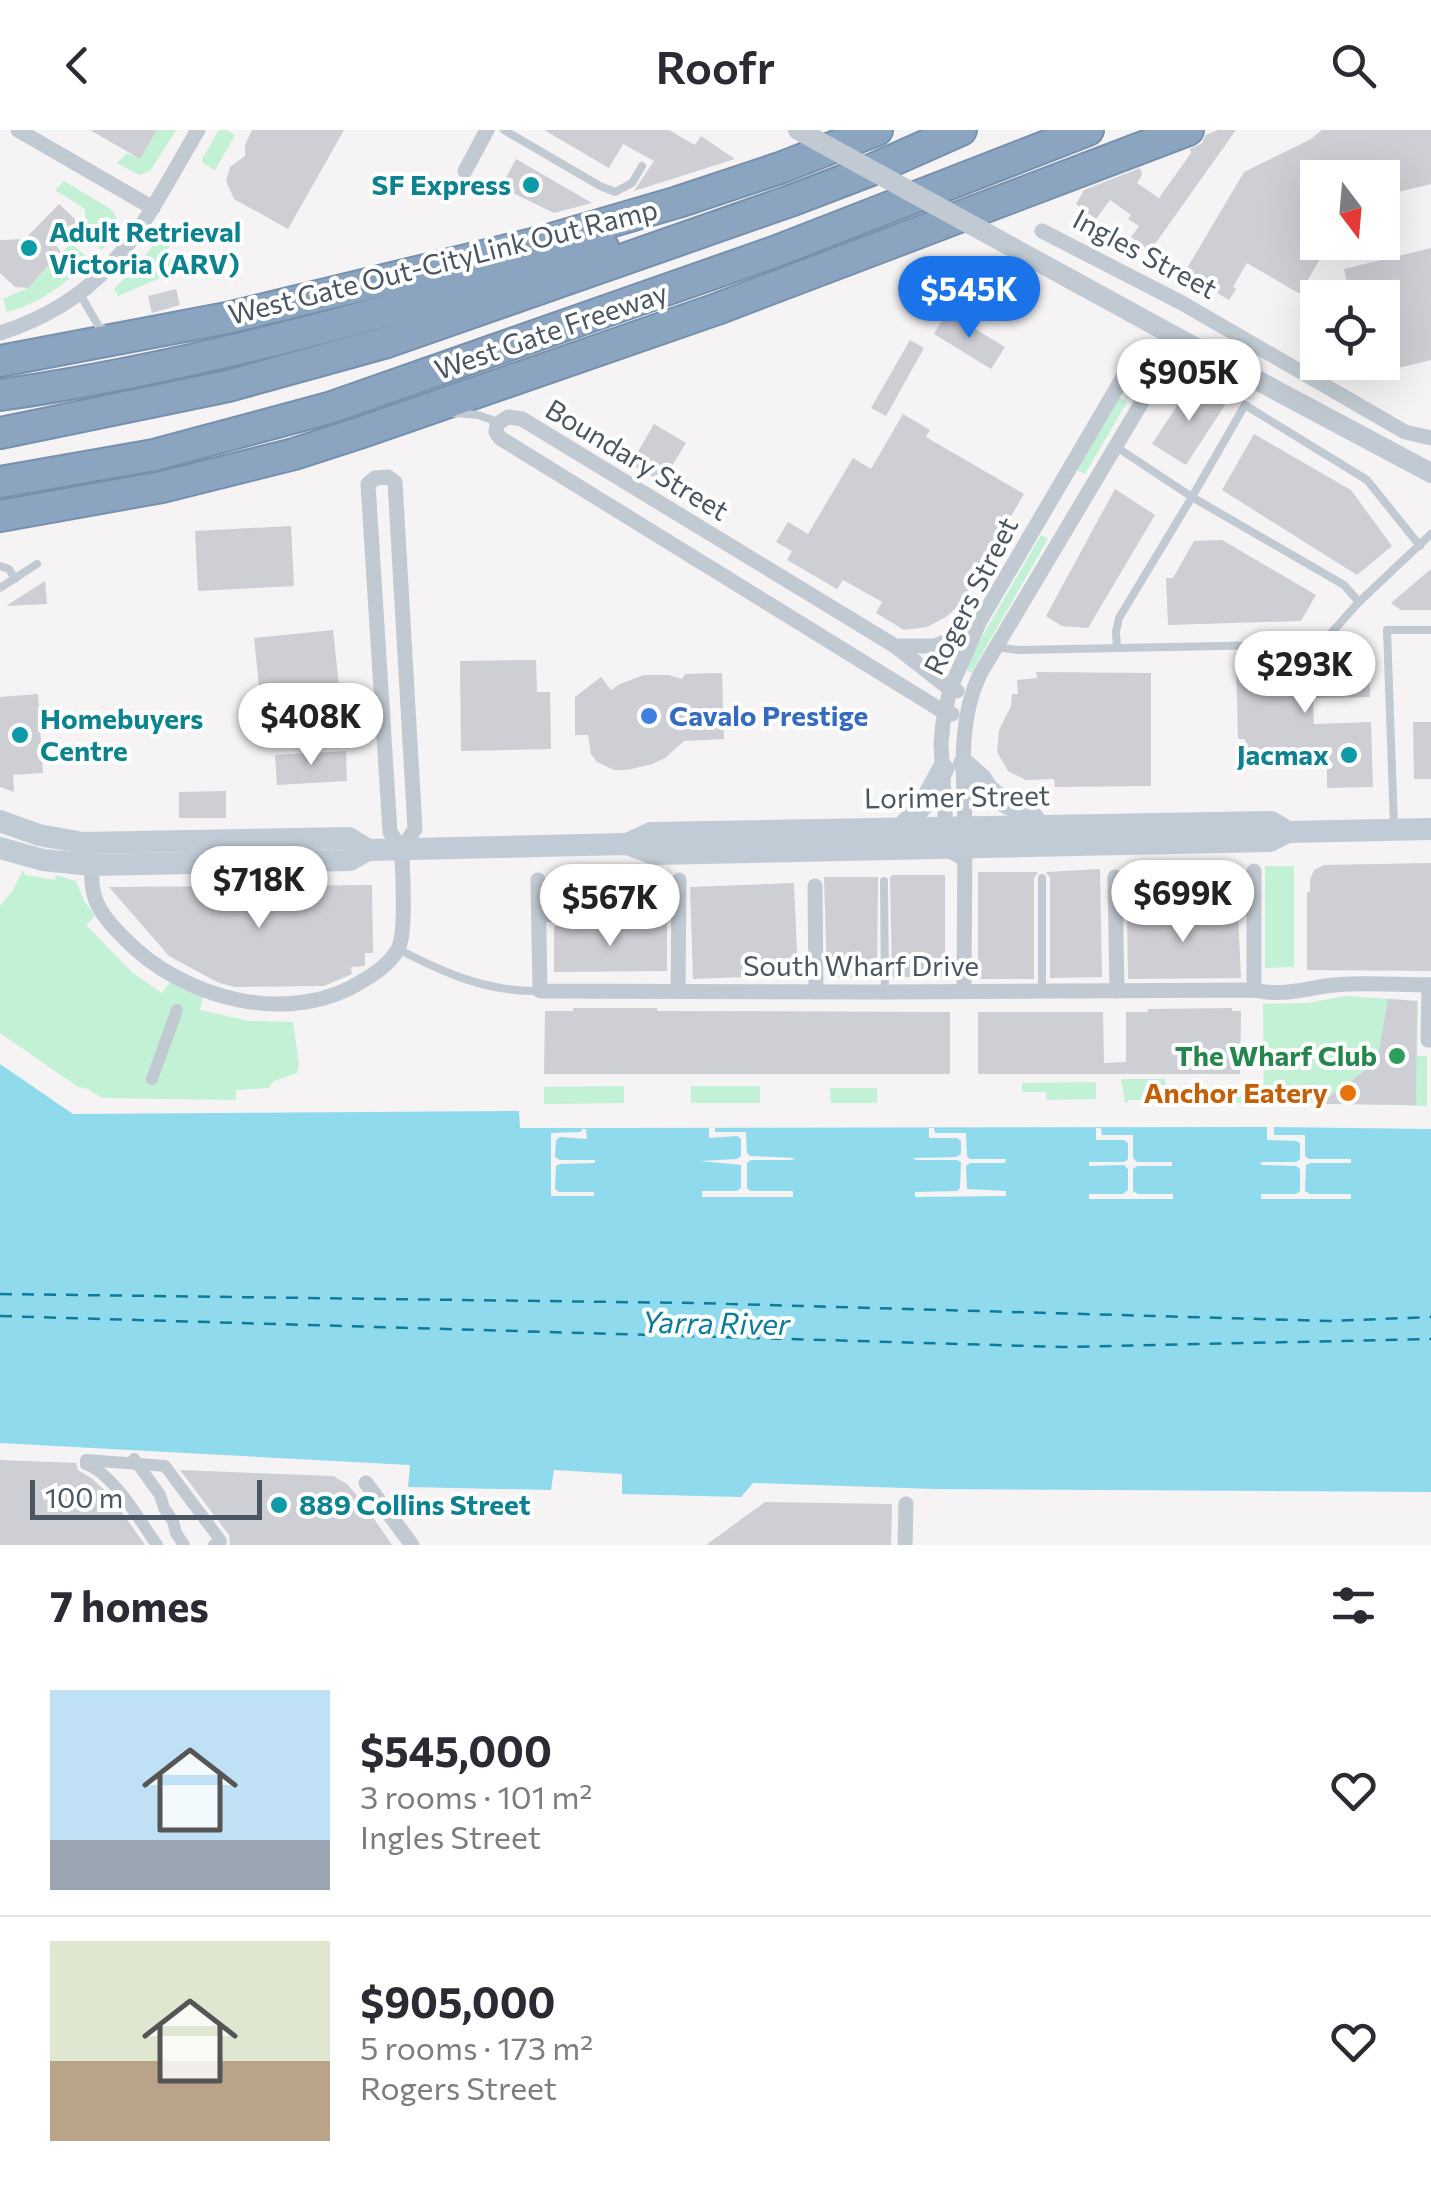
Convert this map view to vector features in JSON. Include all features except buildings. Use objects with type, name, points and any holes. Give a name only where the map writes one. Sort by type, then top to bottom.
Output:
[{"type":"highway","name":"West Gate Out-CityLink Out Ramp","points":[[0,361],[227,318],[541,242],[780,168],[876,130]]},
{"type":"highway","points":[[0,395],[194,360],[421,302],[680,223],[865,156],[958,130]]},
{"type":"highway","name":"West Gate Freeway","points":[[0,430],[228,386],[406,336],[790,201],[958,130]]},
{"type":"highway","points":[[0,463],[135,439],[318,391],[719,251],[1036,130]]},
{"type":"highway","name":"West Gate Freeway","points":[[0,482],[154,454],[329,408],[774,252],[1088,130]]},
{"type":"highway","points":[[0,502],[162,472],[392,408],[756,279],[1146,130]]},
{"type":"highway","points":[[0,516],[80,503],[294,454],[717,309],[1188,130]]},
{"type":"highway","points":[[0,383],[360,298],[445,275],[541,242]]},
{"type":"main road","points":[[902,828],[954,767],[981,779],[1008,804],[1029,813],[1039,826]]},
{"type":"main road","name":"Lorimer Street","points":[[0,821],[91,854]]},
{"type":"main road","name":"Lorimer Street","points":[[628,844],[651,833],[902,828],[957,842],[1039,826],[1271,822],[1288,832]]},
{"type":"main road","name":"Lorimer Street","points":[[0,848],[53,862],[91,854],[349,838],[368,850],[628,844],[654,854],[957,842],[1270,841],[1288,832],[1431,829]]},
{"type":"street","points":[[18,130],[153,208]]},
{"type":"street","points":[[0,333],[45,316],[104,274],[153,208],[198,130]]},
{"type":"street","points":[[464,171],[488,130]]},
{"type":"street","name":"Ingles Street","points":[[798,130],[1431,473]]},
{"type":"street","name":"Ingles Street","points":[[1042,231],[1182,304],[1405,432],[1431,438]]},
{"type":"street","name":"Rogers Street","points":[[954,767],[942,732],[944,712],[980,622],[1122,379],[1136,372],[1148,379],[1149,390],[971,695],[954,767],[964,990]]},
{"type":"street","name":"Boundary Street","points":[[966,716],[944,712],[500,438],[495,429],[498,422],[508,417],[522,419],[895,646],[950,689],[971,695]]},
{"type":"street","points":[[91,854],[94,896],[114,927],[153,964],[186,984],[209,992],[282,1004],[322,1000],[370,976],[398,949],[402,849],[390,832],[368,484],[375,478],[395,482],[415,832],[402,849]]},
{"type":"street","points":[[1055,490],[1080,506]]},
{"type":"street","points":[[376,618],[403,616]]},
{"type":"street","points":[[895,646],[935,646],[980,622]]},
{"type":"street","points":[[383,724],[410,723]]},
{"type":"street","points":[[1254,871],[1254,990]]},
{"type":"street","points":[[1115,877],[1118,991]]},
{"type":"street","points":[[538,880],[540,990]]},
{"type":"street","points":[[678,991],[679,880]]},
{"type":"street","points":[[815,886],[816,992]]},
{"type":"street","name":"South Wharf Drive","points":[[540,990],[1276,993],[1337,985],[1430,985]]},
{"type":"street","points":[[1430,985],[1430,1040]]},
{"type":"street","points":[[152,1079],[177,1010]]},
{"type":"street","points":[[157,1545],[110,1480],[86,1464],[86,1460],[165,1466],[220,1541],[214,1545]]},
{"type":"street","points":[[135,1461],[160,1496],[184,1545]]},
{"type":"street","points":[[366,1483],[412,1545]]},
{"type":"street","points":[[905,1545],[906,1504]]},
{"type":"lane","points":[[504,130],[615,192],[632,183],[642,166]]},
{"type":"lane","points":[[80,294],[100,327],[124,339]]},
{"type":"lane","points":[[1117,648],[1116,627],[1120,618],[1246,406],[1367,480],[1420,546]]},
{"type":"lane","points":[[392,422],[446,413],[498,422]]},
{"type":"lane","points":[[1116,446],[1192,498],[1344,584],[1359,602]]},
{"type":"lane","points":[[996,647],[1018,650],[1317,644],[1324,642],[1359,602],[1431,534]]},
{"type":"lane","points":[[0,588],[37,564]]},
{"type":"lane","points":[[0,566],[9,569],[15,578]]},
{"type":"lane","points":[[1394,830],[1387,630],[1431,630]]},
{"type":"lane","points":[[1042,878],[1042,991]]},
{"type":"lane","points":[[884,881],[885,992]]},
{"type":"lane","points":[[1132,904],[1254,905]]},
{"type":"lane","points":[[539,918],[661,918]]},
{"type":"lane","name":"South Wharf Drive","points":[[398,949],[477,984],[508,990],[540,990]]},
{"type":"green space","points":[[157,130],[176,130],[150,171],[139,175],[117,163],[127,153],[140,159]]},
{"type":"green space","points":[[219,130],[235,135],[215,170],[202,159]]},
{"type":"green space","points":[[64,181],[112,210],[118,220],[118,228],[102,250],[85,235],[85,209],[55,190]]},
{"type":"green space","points":[[161,232],[174,239],[167,251],[177,271],[118,296],[114,289],[147,254]]},
{"type":"green space","points":[[71,243],[91,261],[41,298],[7,312],[3,299],[28,288]]},
{"type":"green space","points":[[1119,397],[1127,402],[1085,474],[1077,470]]},
{"type":"green space","points":[[1041,535],[1048,539],[971,673],[964,668]]},
{"type":"green space","points":[[1265,866],[1294,866],[1294,967],[1265,968]]},
{"type":"green space","points":[[23,870],[25,875],[55,880],[56,875],[76,881],[95,916],[86,925],[133,973],[162,993],[170,982],[203,996],[200,1010],[249,1021],[293,1022],[297,1073],[274,1081],[268,1088],[236,1090],[236,1100],[102,1098],[78,1087],[0,1033],[0,906]]},
{"type":"green space","points":[[1346,996],[1418,1001],[1417,1056],[1427,1056],[1427,1106],[1264,1101],[1263,1004],[1307,1003]]},
{"type":"green space","points":[[1121,1079],[1165,1079],[1166,1100],[1125,1103]]},
{"type":"green space","points":[[1096,1082],[1096,1099],[1046,1100],[1046,1092],[1022,1092],[1022,1083]]},
{"type":"green space","points":[[624,1086],[624,1103],[544,1104],[544,1087]]},
{"type":"green space","points":[[691,1086],[760,1086],[760,1103],[691,1103]]},
{"type":"green space","points":[[1242,1086],[1242,1103],[1173,1100],[1173,1087]]},
{"type":"green space","points":[[830,1088],[877,1088],[877,1103],[831,1103]]},
{"type":"water","name":"Yarra River","points":[[0,1064],[73,1114],[519,1111],[520,1128],[1431,1129],[1431,1492],[935,1489],[753,1483],[741,1497],[622,1494],[622,1474],[554,1470],[551,1490],[408,1487],[410,1465],[0,1443]]},
{"type":"pier","points":[[1267,1127],[1274,1127],[1274,1135],[1305,1135],[1305,1156],[1309,1159],[1351,1159],[1351,1163],[1306,1165],[1305,1191],[1351,1194],[1351,1199],[1261,1199],[1261,1194],[1300,1191],[1300,1169],[1296,1166],[1261,1165],[1300,1159],[1300,1143],[1267,1140]]},
{"type":"pier","points":[[709,1128],[715,1128],[715,1132],[746,1132],[750,1156],[795,1158],[747,1163],[750,1191],[793,1191],[793,1197],[702,1197],[702,1191],[741,1188],[741,1165],[700,1161],[741,1156],[741,1139],[709,1138]]},
{"type":"pier","points":[[929,1128],[934,1128],[935,1133],[966,1133],[970,1159],[1006,1159],[1005,1163],[966,1166],[967,1189],[1006,1191],[1006,1196],[915,1197],[915,1192],[960,1188],[961,1162],[913,1158],[961,1154],[961,1141],[929,1138]]},
{"type":"pier","points":[[1096,1128],[1101,1128],[1102,1135],[1133,1135],[1133,1158],[1137,1162],[1172,1162],[1172,1166],[1137,1166],[1133,1169],[1133,1191],[1173,1194],[1173,1199],[1089,1199],[1089,1194],[1123,1194],[1128,1190],[1128,1169],[1124,1165],[1089,1166],[1089,1162],[1128,1159],[1128,1143],[1096,1140]]},
{"type":"pier","points":[[586,1129],[587,1139],[556,1140],[555,1157],[595,1163],[556,1166],[555,1189],[594,1192],[594,1196],[551,1196],[551,1133]]},
{"type":"ferry route","points":[[0,1294],[695,1303],[1331,1321],[1431,1317]]},
{"type":"ferry route","points":[[0,1316],[1063,1347],[1431,1339]]},
{"type":"place","name":"SF Express","points":[[531,185]]},
{"type":"place","name":"Adult Retrieval Victoria (ARV)","points":[[29,248]]},
{"type":"place","name":"Cavalo Prestige","points":[[649,716]]},
{"type":"place","name":"Homebuyers Centre","points":[[20,735]]},
{"type":"place","name":"Jacmax","points":[[1349,755]]},
{"type":"place","name":"The Wharf Club","points":[[1397,1056]]},
{"type":"place","name":"Anchor Eatery","points":[[1348,1093]]},
{"type":"place","name":"889 Collins Street","points":[[279,1505]]}]
